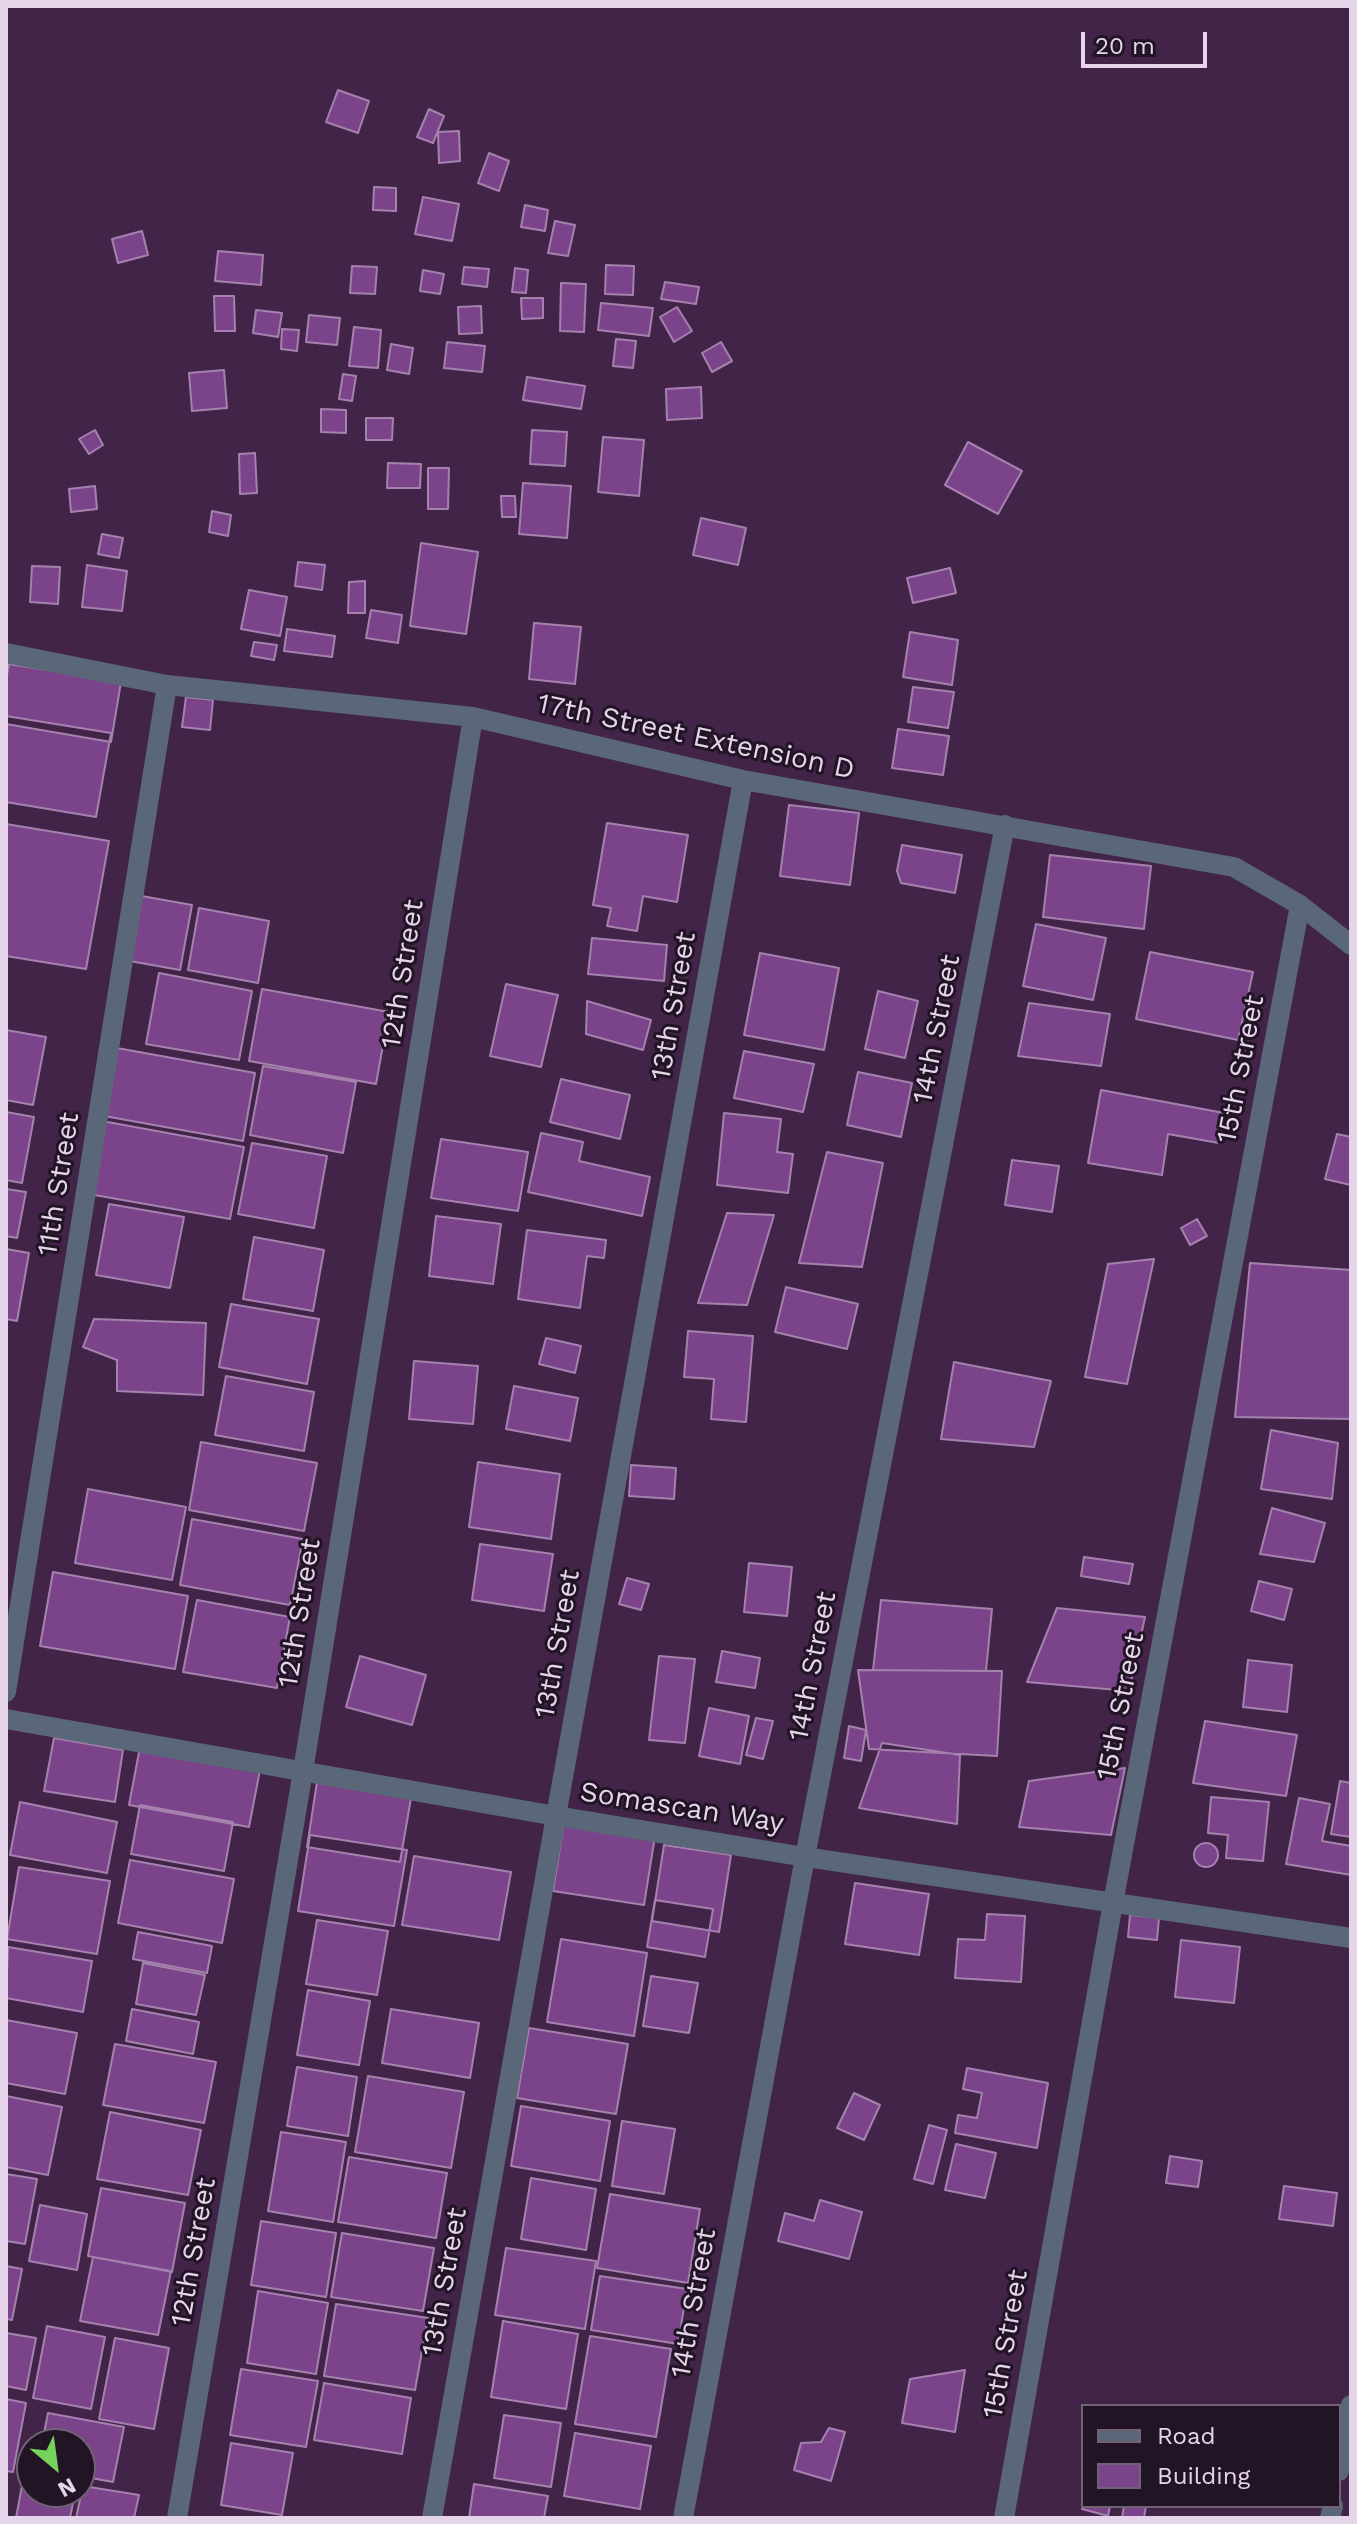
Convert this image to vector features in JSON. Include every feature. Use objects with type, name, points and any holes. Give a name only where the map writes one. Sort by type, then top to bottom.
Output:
[{"type":"street","name":"17th Street Extension D","points":[[6,653],[167,685],[473,717],[743,780],[1234,867],[1300,905],[1351,945]]},
{"type":"street","name":"11th Street","points":[[6,1692],[167,685]]},
{"type":"street","name":"12th Street","points":[[177,2518],[303,1771],[473,717]]},
{"type":"street","name":"13th Street","points":[[432,2518],[743,780]]},
{"type":"street","name":"14th Street","points":[[683,2518],[805,1857],[1005,825]]},
{"type":"street","name":"15th Street","points":[[1004,2518],[1113,1903],[1300,905]]},
{"type":"street","name":"Somascan Way","points":[[6,1719],[805,1857],[1351,1938]]},
{"type":"street","points":[[1341,2460],[1351,2405]]},
{"type":"building","points":[[338,90],[369,101],[358,133],[326,122]]},
{"type":"building","points":[[429,109],[444,116],[433,143],[417,137]]},
{"type":"building","points":[[459,131],[460,161],[439,163],[438,132]]},
{"type":"building","points":[[489,153],[509,161],[499,191],[478,183]]},
{"type":"building","points":[[374,187],[396,188],[396,211],[373,210]]},
{"type":"building","points":[[423,197],[459,204],[452,241],[415,234]]},
{"type":"building","points":[[525,205],[548,210],[545,231],[521,227]]},
{"type":"building","points":[[555,221],[575,225],[568,256],[548,253]]},
{"type":"building","points":[[142,231],[148,255],[118,263],[112,239]]},
{"type":"building","points":[[218,251],[263,255],[261,285],[215,281]]},
{"type":"building","points":[[606,265],[634,266],[633,295],[605,294]]},
{"type":"building","points":[[352,266],[377,267],[375,294],[350,293]]},
{"type":"building","points":[[464,267],[489,269],[487,287],[462,284]]},
{"type":"building","points":[[515,268],[528,270],[526,293],[512,292]]},
{"type":"building","points":[[423,270],[444,274],[440,294],[420,291]]},
{"type":"building","points":[[665,282],[699,287],[696,304],[661,299]]},
{"type":"building","points":[[561,283],[586,284],[584,332],[560,331]]},
{"type":"building","points":[[214,296],[234,296],[235,331],[215,331]]},
{"type":"building","points":[[521,298],[543,298],[543,318],[522,319]]},
{"type":"building","points":[[601,303],[653,308],[649,336],[598,330]]},
{"type":"building","points":[[481,306],[482,333],[459,334],[458,307]]},
{"type":"building","points":[[677,307],[692,331],[674,342],[660,317]]},
{"type":"building","points":[[256,310],[282,313],[278,337],[253,333]]},
{"type":"building","points":[[309,315],[340,318],[337,345],[306,342]]},
{"type":"building","points":[[354,327],[381,330],[378,368],[349,366]]},
{"type":"building","points":[[282,329],[299,330],[297,351],[281,349]]},
{"type":"building","points":[[616,339],[636,341],[633,368],[613,366]]},
{"type":"building","points":[[447,342],[485,346],[482,372],[444,368]]},
{"type":"building","points":[[721,342],[732,361],[712,372],[702,353]]},
{"type":"building","points":[[391,344],[413,348],[409,374],[387,370]]},
{"type":"building","points":[[224,370],[227,408],[192,411],[189,373]]},
{"type":"building","points":[[343,374],[356,376],[352,401],[339,399]]},
{"type":"building","points":[[527,377],[585,386],[581,409],[523,400]]},
{"type":"building","points":[[701,387],[702,418],[667,420],[666,389]]},
{"type":"building","points":[[321,409],[346,410],[346,433],[321,432]]},
{"type":"building","points":[[366,418],[393,418],[392,440],[366,440]]},
{"type":"building","points":[[95,430],[103,445],[89,454],[79,439]]},
{"type":"building","points":[[532,430],[567,432],[565,466],[530,464]]},
{"type":"building","points":[[603,437],[644,440],[639,496],[598,492]]},
{"type":"building","points":[[968,442],[1022,471],[998,514],[945,485]]},
{"type":"building","points":[[255,453],[257,493],[240,494],[239,454]]},
{"type":"building","points":[[388,463],[421,464],[420,488],[387,488]]},
{"type":"building","points":[[428,468],[449,468],[448,509],[428,509]]},
{"type":"building","points":[[523,483],[571,486],[567,538],[519,534]]},
{"type":"building","points":[[95,486],[97,509],[71,512],[69,489]]},
{"type":"building","points":[[501,496],[515,496],[516,517],[502,517]]},
{"type":"building","points":[[212,511],[231,515],[228,536],[209,532]]},
{"type":"building","points":[[701,518],[746,528],[738,565],[693,555]]},
{"type":"building","points":[[102,534],[123,538],[119,558],[98,554]]},
{"type":"building","points":[[421,543],[478,552],[466,634],[410,626]]},
{"type":"building","points":[[298,562],[325,565],[322,590],[295,586]]},
{"type":"building","points":[[87,565],[127,571],[122,611],[82,607]]},
{"type":"building","points":[[32,566],[60,567],[58,604],[30,602]]},
{"type":"building","points":[[950,568],[956,593],[913,603],[907,578]]},
{"type":"building","points":[[365,581],[365,613],[348,613],[349,582]]},
{"type":"building","points":[[249,590],[287,597],[280,636],[241,629]]},
{"type":"building","points":[[371,610],[402,615],[398,643],[366,638]]},
{"type":"building","points":[[534,623],[581,627],[575,684],[529,679]]},
{"type":"building","points":[[287,629],[335,636],[332,657],[284,651]]},
{"type":"building","points":[[910,632],[958,640],[952,685],[903,677]]},
{"type":"building","points":[[254,642],[277,645],[274,660],[251,656]]},
{"type":"building","points":[[9,664],[121,682],[111,742],[6,724]]},
{"type":"building","points":[[913,687],[954,692],[948,728],[908,722]]},
{"type":"building","points":[[186,697],[213,700],[210,730],[182,727]]},
{"type":"building","points":[[6,716],[111,733],[96,817],[6,802]]},
{"type":"building","points":[[898,729],[949,736],[943,775],[892,768]]},
{"type":"building","points":[[789,805],[859,813],[850,885],[780,876]]},
{"type":"building","points":[[607,823],[688,835],[677,902],[643,896],[637,931],[607,926],[611,908],[593,905]]},
{"type":"building","points":[[6,824],[109,841],[86,969],[6,956]]},
{"type":"building","points":[[902,845],[962,855],[955,893],[901,883],[897,871]]},
{"type":"building","points":[[1050,855],[1151,866],[1144,929],[1043,917]]},
{"type":"building","points":[[136,895],[192,905],[180,970],[124,960]]},
{"type":"building","points":[[199,908],[269,921],[258,983],[188,970]]},
{"type":"building","points":[[1036,924],[1106,938],[1093,1000],[1023,986]]},
{"type":"building","points":[[592,938],[667,945],[664,981],[588,974]]},
{"type":"building","points":[[1150,952],[1253,972],[1238,1040],[1136,1019]]},
{"type":"building","points":[[760,953],[839,968],[824,1050],[744,1035]]},
{"type":"building","points":[[159,973],[252,991],[239,1060],[146,1044]]},
{"type":"building","points":[[506,984],[558,995],[541,1067],[490,1056]]},
{"type":"building","points":[[262,989],[389,1012],[376,1084],[249,1061]]},
{"type":"building","points":[[878,991],[918,1001],[905,1058],[865,1049]]},
{"type":"building","points":[[587,1001],[651,1020],[643,1050],[586,1034]]},
{"type":"building","points":[[1029,1003],[1110,1014],[1101,1066],[1018,1056]]},
{"type":"building","points":[[6,1030],[46,1037],[33,1105],[6,1100]]},
{"type":"building","points":[[117,1048],[255,1073],[243,1141],[104,1116]]},
{"type":"building","points":[[744,1051],[814,1064],[803,1112],[734,1098]]},
{"type":"building","points":[[263,1066],[356,1082],[343,1153],[250,1135]]},
{"type":"building","points":[[858,1072],[912,1083],[901,1137],[847,1125]]},
{"type":"building","points":[[561,1079],[630,1095],[620,1139],[550,1122]]},
{"type":"building","points":[[1101,1090],[1224,1113],[1219,1143],[1168,1134],[1162,1175],[1088,1163]]},
{"type":"building","points":[[6,1112],[34,1117],[22,1183],[6,1180]]},
{"type":"building","points":[[724,1113],[781,1119],[777,1152],[793,1154],[788,1193],[717,1185]]},
{"type":"building","points":[[102,1121],[244,1147],[230,1219],[89,1194]]},
{"type":"building","points":[[541,1133],[583,1142],[579,1161],[650,1177],[642,1216],[528,1192]]},
{"type":"building","points":[[1337,1134],[1351,1137],[1351,1185],[1325,1179]]},
{"type":"building","points":[[441,1139],[528,1152],[518,1211],[431,1198]]},
{"type":"building","points":[[252,1143],[327,1156],[314,1228],[238,1214]]},
{"type":"building","points":[[827,1152],[883,1163],[862,1267],[799,1263]]},
{"type":"building","points":[[1012,1160],[1059,1166],[1052,1212],[1005,1205]]},
{"type":"building","points":[[6,1189],[26,1192],[17,1238],[6,1236]]},
{"type":"building","points":[[109,1204],[184,1217],[170,1288],[96,1275]]},
{"type":"building","points":[[727,1213],[774,1215],[747,1305],[698,1303]]},
{"type":"building","points":[[436,1216],[501,1224],[493,1284],[429,1276]]},
{"type":"building","points":[[1197,1219],[1207,1236],[1190,1245],[1181,1228]]},
{"type":"building","points":[[527,1230],[606,1240],[604,1258],[587,1256],[580,1308],[518,1299]]},
{"type":"building","points":[[254,1237],[324,1250],[313,1311],[243,1299]]},
{"type":"building","points":[[6,1249],[29,1253],[17,1321],[6,1319]]},
{"type":"building","points":[[1154,1259],[1127,1384],[1085,1377],[1108,1264]]},
{"type":"building","points":[[1250,1263],[1351,1270],[1351,1419],[1235,1417]]},
{"type":"building","points":[[786,1287],[858,1304],[847,1349],[775,1332]]},
{"type":"building","points":[[231,1304],[319,1319],[307,1384],[219,1367]]},
{"type":"building","points":[[94,1319],[206,1323],[203,1395],[117,1391],[117,1360],[83,1347]]},
{"type":"building","points":[[688,1331],[753,1336],[746,1422],[711,1419],[714,1379],[684,1377]]},
{"type":"building","points":[[546,1338],[581,1346],[575,1373],[539,1364]]},
{"type":"building","points":[[414,1361],[478,1366],[473,1424],[409,1419]]},
{"type":"building","points":[[954,1362],[1051,1381],[1034,1447],[941,1439]]},
{"type":"building","points":[[226,1376],[314,1392],[304,1451],[215,1435]]},
{"type":"building","points":[[514,1386],[578,1398],[570,1441],[506,1429]]},
{"type":"building","points":[[1271,1430],[1338,1443],[1332,1499],[1261,1489]]},
{"type":"building","points":[[201,1442],[317,1463],[304,1531],[189,1510]]},
{"type":"building","points":[[478,1462],[560,1474],[551,1539],[469,1527]]},
{"type":"building","points":[[631,1465],[676,1468],[674,1499],[629,1496]]},
{"type":"building","points":[[88,1489],[186,1507],[172,1580],[75,1563]]},
{"type":"building","points":[[1272,1508],[1325,1523],[1314,1562],[1260,1554]]},
{"type":"building","points":[[192,1519],[303,1539],[290,1605],[180,1585]]},
{"type":"building","points":[[480,1544],[553,1554],[544,1611],[472,1600]]},
{"type":"building","points":[[1084,1557],[1133,1564],[1129,1584],[1081,1576]]},
{"type":"building","points":[[749,1563],[792,1567],[787,1616],[744,1612]]},
{"type":"building","points":[[53,1572],[188,1596],[175,1669],[40,1646]]},
{"type":"building","points":[[627,1578],[649,1584],[641,1610],[619,1604]]},
{"type":"building","points":[[1259,1581],[1292,1589],[1284,1620],[1251,1611]]},
{"type":"building","points":[[197,1600],[290,1617],[277,1688],[183,1672]]},
{"type":"building","points":[[881,1600],[992,1609],[986,1671],[873,1670]]},
{"type":"building","points":[[1057,1608],[1145,1617],[1129,1691],[1027,1682]]},
{"type":"building","points":[[722,1651],[760,1658],[755,1688],[716,1682]]},
{"type":"building","points":[[360,1656],[426,1675],[412,1725],[346,1707]]},
{"type":"building","points":[[659,1656],[695,1659],[685,1743],[649,1740]]},
{"type":"building","points":[[1248,1660],[1292,1665],[1287,1712],[1243,1707]]},
{"type":"building","points":[[858,1670],[1002,1671],[997,1756],[869,1749]]},
{"type":"building","points":[[709,1708],[749,1716],[740,1764],[699,1756]]},
{"type":"building","points":[[756,1718],[773,1721],[763,1759],[746,1755]]},
{"type":"building","points":[[1205,1721],[1297,1735],[1286,1796],[1193,1783]]},
{"type":"building","points":[[849,1726],[866,1730],[861,1761],[844,1758]]},
{"type":"building","points":[[54,1738],[123,1750],[115,1802],[44,1791]]},
{"type":"building","points":[[882,1743],[960,1755],[957,1824],[859,1808]]},
{"type":"building","points":[[140,1747],[260,1770],[249,1827],[129,1805]]},
{"type":"building","points":[[1125,1768],[1111,1835],[1019,1827],[1029,1781]]},
{"type":"building","points":[[1340,1781],[1351,1783],[1351,1837],[1331,1834]]},
{"type":"building","points":[[317,1782],[411,1798],[400,1862],[307,1847]]},
{"type":"building","points":[[1211,1797],[1269,1802],[1263,1861],[1226,1858],[1228,1835],[1208,1833]]},
{"type":"building","points":[[1299,1798],[1330,1804],[1322,1841],[1351,1846],[1351,1875],[1286,1864]]},
{"type":"building","points":[[20,1802],[117,1822],[107,1873],[10,1855]]},
{"type":"building","points":[[140,1805],[233,1822],[224,1871],[131,1854]]},
{"type":"building","points":[[564,1822],[655,1836],[644,1905],[553,1891]]},
{"type":"building","points":[[310,1835],[407,1850],[394,1926],[298,1911]]},
{"type":"building","points":[[1206,1843],[1215,1846],[1218,1855],[1215,1864],[1206,1867],[1197,1864],[1194,1855],[1197,1846]]},
{"type":"building","points":[[664,1845],[731,1855],[719,1932],[652,1921]]},
{"type":"building","points":[[414,1856],[511,1872],[499,1940],[402,1925]]},
{"type":"building","points":[[130,1860],[234,1879],[222,1943],[118,1923]]},
{"type":"building","points":[[19,1867],[110,1881],[97,1954],[7,1939]]},
{"type":"building","points":[[855,1883],[929,1894],[919,1955],[845,1944]]},
{"type":"building","points":[[655,1900],[713,1909],[705,1957],[647,1947]]},
{"type":"building","points":[[987,1914],[1025,1916],[1021,1982],[955,1978],[958,1939],[985,1940]]},
{"type":"building","points":[[1130,1915],[1159,1918],[1157,1940],[1128,1937]]},
{"type":"building","points":[[317,1920],[388,1931],[377,1995],[306,1984]]},
{"type":"building","points":[[138,1932],[212,1946],[207,1973],[133,1959]]},
{"type":"building","points":[[561,1939],[647,1953],[634,2036],[547,2022]]},
{"type":"building","points":[[1181,1940],[1240,1947],[1234,2003],[1175,1997]]},
{"type":"building","points":[[8,1947],[92,1961],[83,2012],[6,1998]]},
{"type":"building","points":[[143,1963],[205,1975],[196,2015],[136,2004]]},
{"type":"building","points":[[651,1976],[698,1983],[689,2033],[643,2026]]},
{"type":"building","points":[[308,1990],[370,2001],[359,2065],[297,2055]]},
{"type":"building","points":[[132,2009],[199,2022],[193,2054],[126,2041]]},
{"type":"building","points":[[391,2009],[479,2023],[470,2078],[382,2063]]},
{"type":"building","points":[[6,2020],[77,2033],[65,2094],[6,2083]]},
{"type":"building","points":[[529,2028],[628,2044],[616,2114],[517,2098]]},
{"type":"building","points":[[115,2044],[216,2062],[204,2123],[103,2105]]},
{"type":"building","points":[[297,2067],[357,2077],[348,2136],[287,2126]]},
{"type":"building","points":[[967,2068],[1048,2083],[1037,2148],[955,2133],[958,2115],[977,2118],[982,2093],[963,2089]]},
{"type":"building","points":[[368,2076],[464,2092],[451,2168],[355,2152]]},
{"type":"building","points":[[854,2093],[880,2105],[864,2140],[837,2128]]},
{"type":"building","points":[[6,2096],[62,2107],[48,2175],[6,2167]]},
{"type":"building","points":[[521,2106],[610,2121],[600,2181],[511,2166]]},
{"type":"building","points":[[110,2112],[201,2130],[188,2195],[97,2179]]},
{"type":"building","points":[[622,2121],[675,2129],[664,2194],[612,2186]]},
{"type":"building","points":[[929,2125],[947,2130],[933,2184],[914,2179]]},
{"type":"building","points":[[281,2132],[346,2142],[333,2222],[268,2211]]},
{"type":"building","points":[[956,2144],[996,2153],[985,2198],[945,2190]]},
{"type":"building","points":[[1170,2156],[1202,2161],[1198,2187],[1166,2183]]},
{"type":"building","points":[[349,2157],[447,2173],[436,2238],[338,2222]]},
{"type":"building","points":[[6,2174],[37,2179],[25,2244],[6,2241]]},
{"type":"building","points":[[531,2178],[596,2189],[586,2250],[521,2239]]},
{"type":"building","points":[[1284,2186],[1337,2193],[1333,2226],[1279,2219]]},
{"type":"building","points":[[101,2188],[185,2203],[172,2272],[88,2256]]},
{"type":"building","points":[[610,2194],[700,2209],[688,2283],[597,2268]]},
{"type":"building","points":[[820,2200],[862,2212],[849,2259],[778,2241],[785,2213],[814,2221]]},
{"type":"building","points":[[40,2205],[87,2214],[77,2270],[29,2261]]},
{"type":"building","points":[[261,2221],[336,2233],[326,2297],[251,2285]]},
{"type":"building","points":[[342,2233],[434,2248],[423,2311],[331,2297]]},
{"type":"building","points":[[506,2248],[596,2261],[585,2329],[495,2315]]},
{"type":"building","points":[[93,2257],[171,2271],[158,2335],[80,2321]]},
{"type":"building","points":[[6,2266],[22,2269],[12,2320],[6,2319]]},
{"type":"building","points":[[600,2276],[687,2289],[678,2344],[591,2330]]},
{"type":"building","points":[[258,2291],[328,2303],[316,2374],[247,2363]]},
{"type":"building","points":[[336,2304],[428,2318],[415,2390],[324,2376]]},
{"type":"building","points":[[503,2321],[578,2334],[566,2409],[491,2397]]},
{"type":"building","points":[[47,2326],[105,2337],[91,2409],[33,2398]]},
{"type":"building","points":[[6,2333],[36,2338],[26,2390],[6,2386]]},
{"type":"building","points":[[590,2336],[671,2349],[656,2437],[575,2424]]},
{"type":"building","points":[[115,2338],[169,2348],[154,2429],[99,2419]]},
{"type":"building","points":[[241,2369],[318,2381],[306,2447],[230,2435]]},
{"type":"building","points":[[965,2370],[955,2432],[902,2423],[910,2379]]},
{"type":"building","points":[[324,2383],[411,2398],[402,2454],[314,2440]]},
{"type":"building","points":[[6,2399],[26,2403],[21,2428],[16,2428],[13,2472],[6,2471]]},
{"type":"building","points":[[48,2413],[124,2427],[113,2482],[96,2479],[96,2428],[45,2428]]},
{"type":"building","points":[[504,2415],[561,2423],[551,2487],[494,2478]]},
{"type":"building","points":[[829,2428],[845,2432],[831,2481],[794,2470],[801,2443],[821,2442]]},
{"type":"building","points":[[575,2433],[651,2446],[640,2509],[564,2496]]},
{"type":"building","points":[[231,2443],[293,2453],[282,2515],[221,2505]]},
{"type":"building","points":[[474,2484],[548,2496],[544,2518],[469,2518]]},
{"type":"building","points":[[96,2488],[139,2495],[134,2518],[76,2518],[78,2508],[96,2508]]},
{"type":"building","points":[[18,2508],[72,2508],[70,2518],[16,2518]]},
{"type":"building","points":[[1082,2508],[1110,2508],[1108,2516]]},
{"type":"building","points":[[1124,2508],[1146,2508],[1144,2518],[1122,2518]]}]
